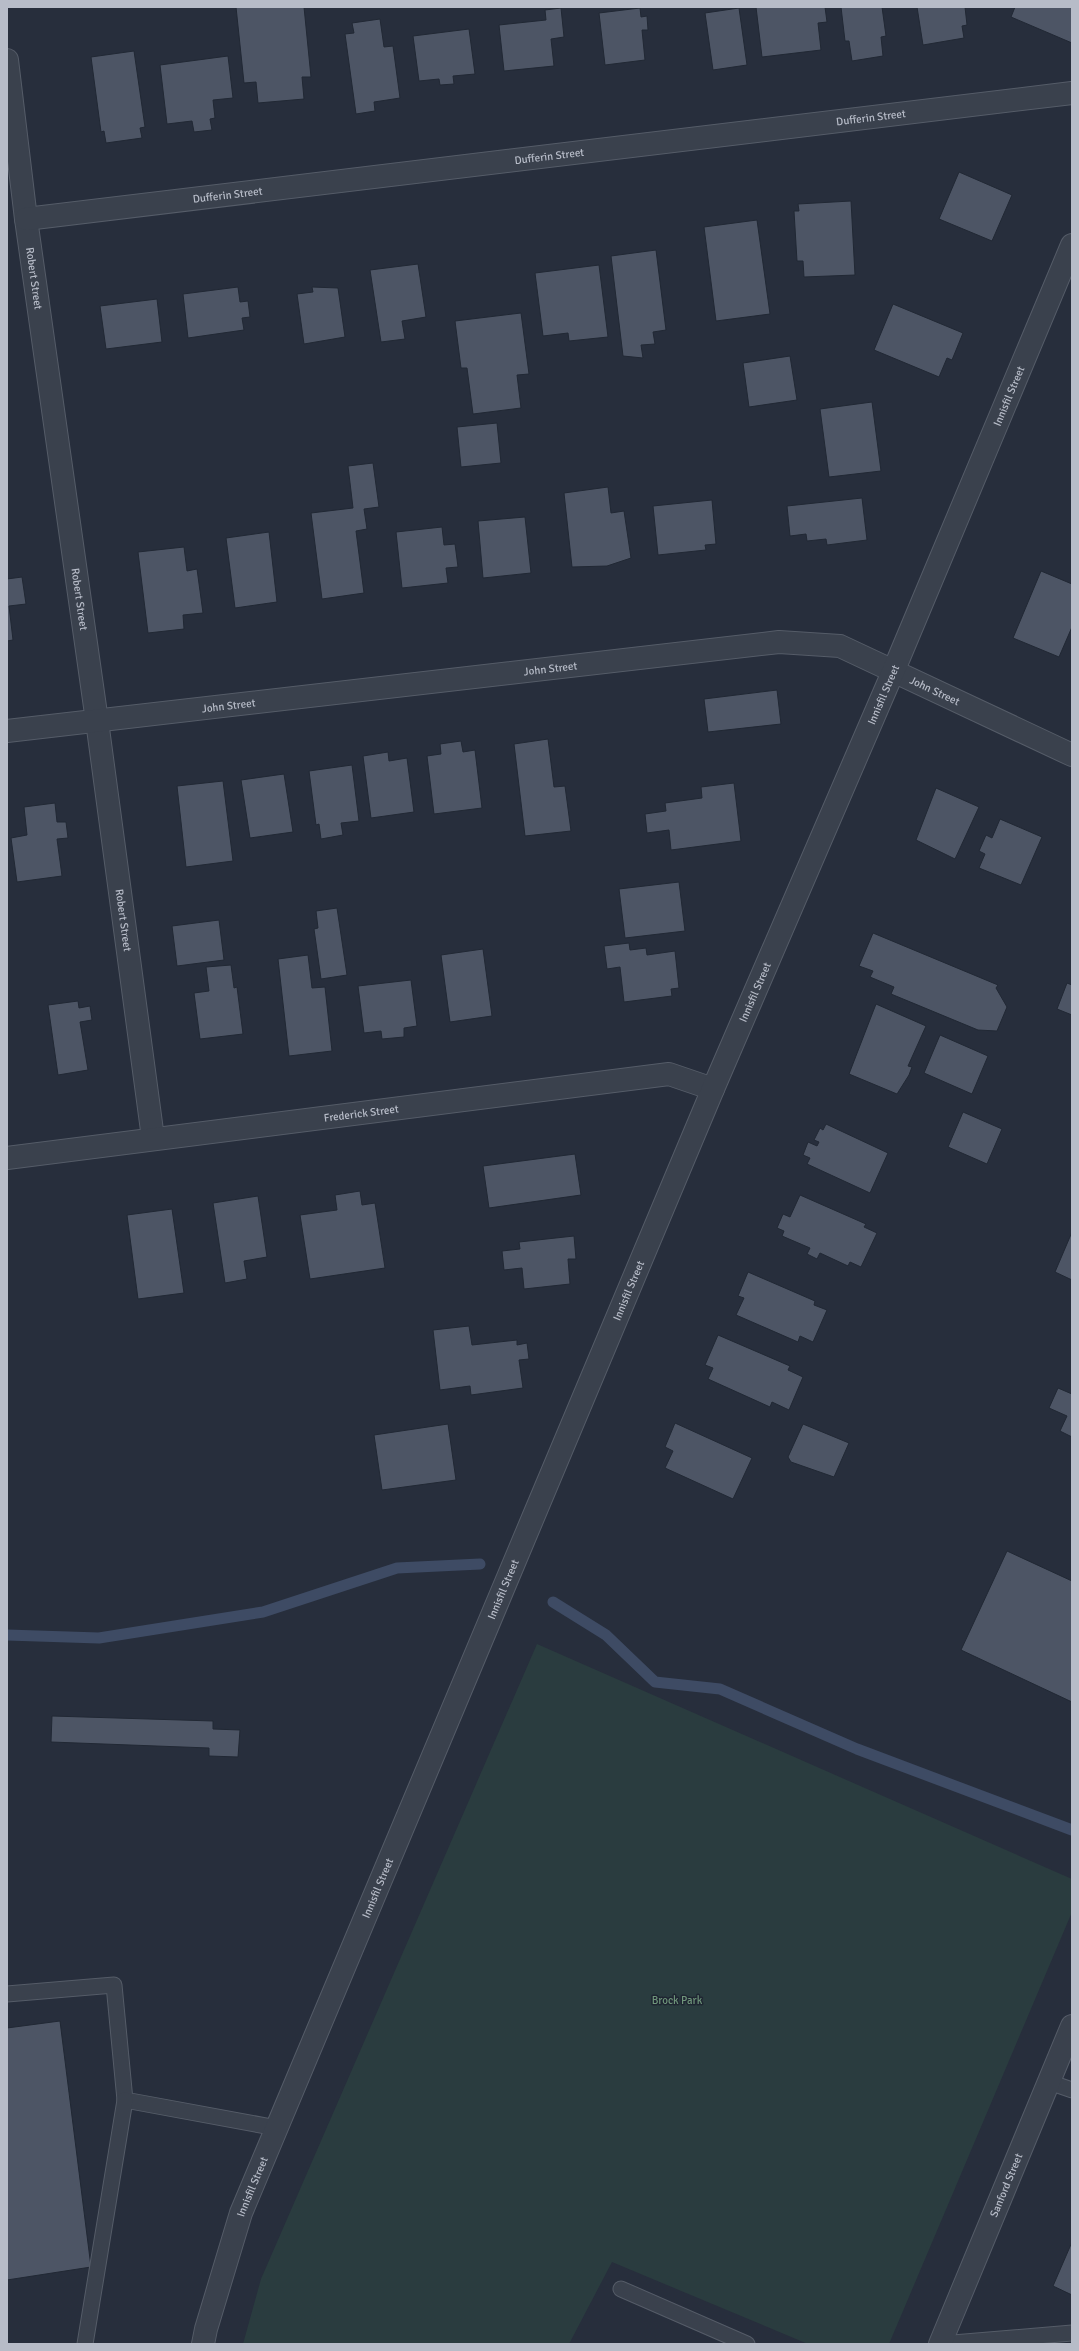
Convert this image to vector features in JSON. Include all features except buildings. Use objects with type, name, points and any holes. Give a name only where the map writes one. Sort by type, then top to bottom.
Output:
[{"type":"street","name":"Robert Street","points":[[7,60],[26,219],[97,721],[153,1138]]},
{"type":"street","name":"Dufferin Street","points":[[26,219],[1072,93]]},
{"type":"street","name":"Innisfil Street","points":[[203,2344],[206,2329],[241,2213],[713,1088],[893,672],[1072,245]]},
{"type":"street","name":"John Street","points":[[7,731],[779,642],[840,646],[1072,756]]},
{"type":"street","name":"Frederick Street","points":[[7,1158],[153,1138],[669,1074],[713,1088]]},
{"type":"street","name":"Sanford Street","points":[[940,2344],[1072,2026]]},
{"type":"lane","points":[[7,1994],[114,1985],[125,2100],[85,2344]]},
{"type":"lane","points":[[1049,2082],[1072,2090]]},
{"type":"lane","points":[[125,2100],[277,2128]]},
{"type":"lane","points":[[621,2289],[747,2344]]},
{"type":"lane","points":[[940,2344],[1072,2332]]},
{"type":"green space","name":"Brock Park","points":[[537,1644],[1072,1879],[1072,1912],[889,2344],[808,2344],[612,2262],[569,2344],[243,2344],[261,2279]]},
{"type":"waterway","points":[[7,1635],[99,1638],[263,1612],[397,1568],[480,1564]]},
{"type":"waterway","points":[[553,1602],[606,1635],[655,1682],[720,1689],[857,1749],[1072,1830]]}]
